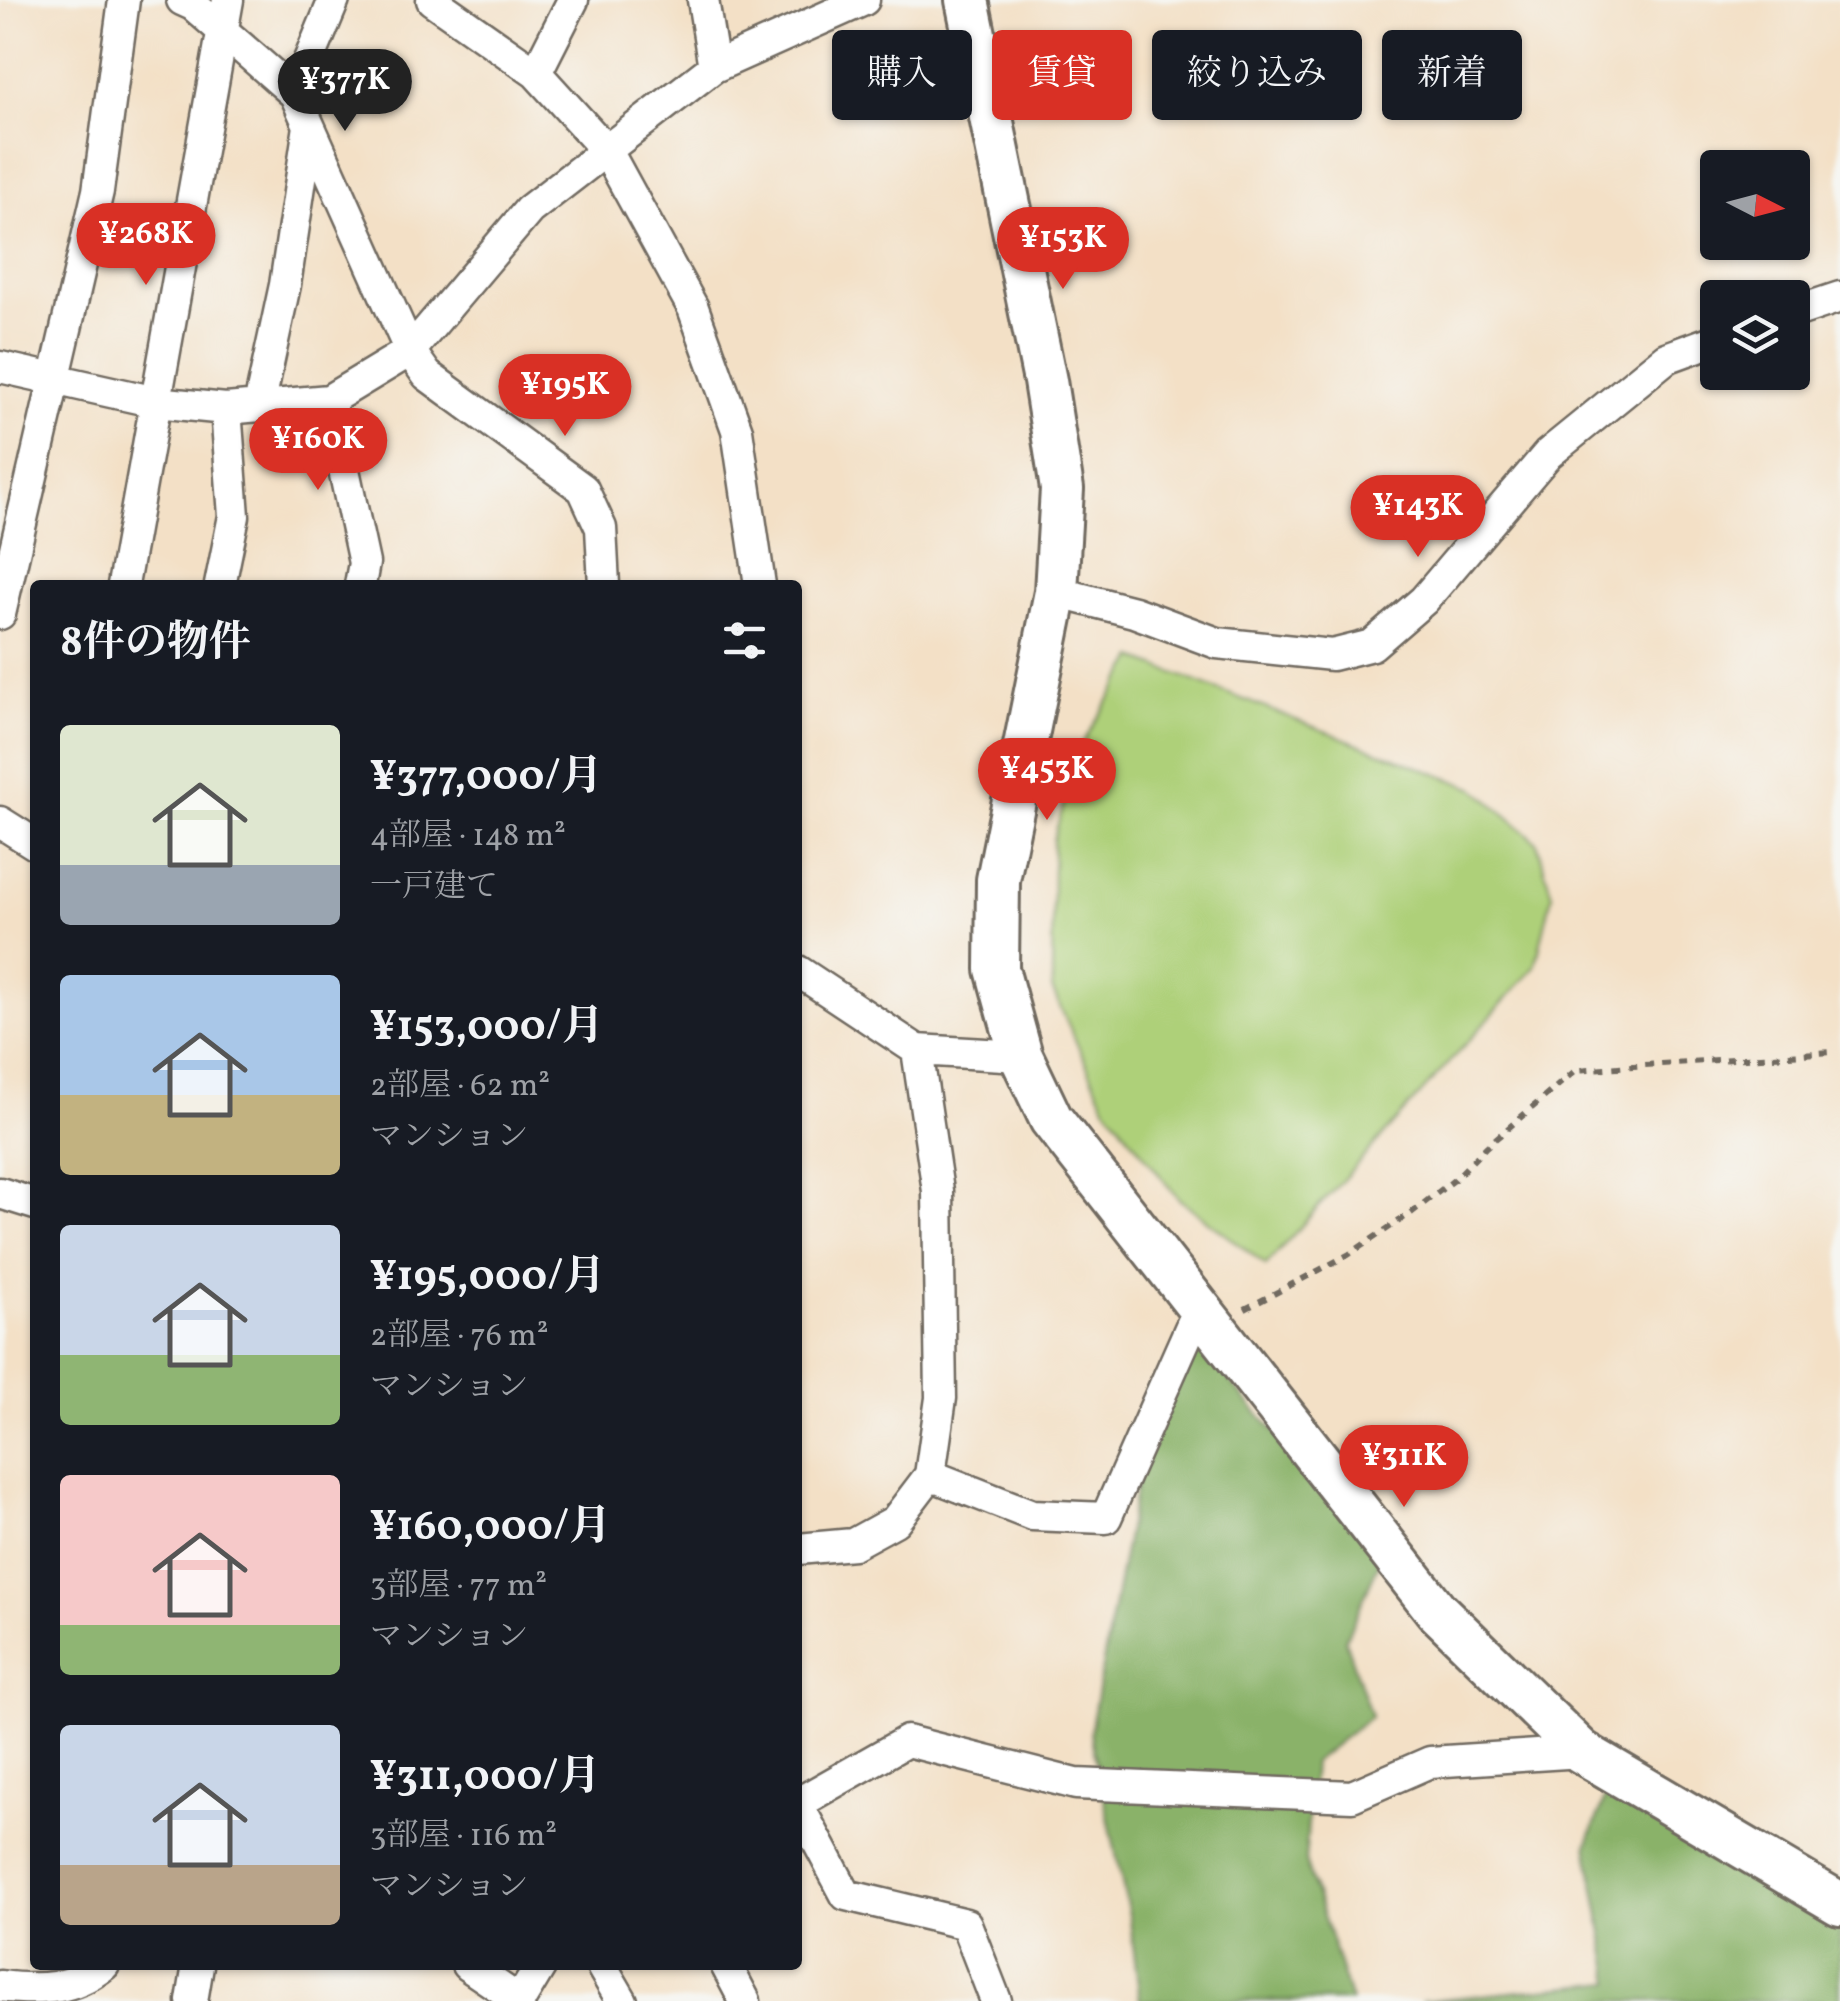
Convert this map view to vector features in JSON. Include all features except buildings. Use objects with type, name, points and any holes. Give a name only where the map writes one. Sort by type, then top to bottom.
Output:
[{"type":"street","points":[[0,614],[98,191],[124,0]]},
{"type":"street","points":[[182,0],[295,94],[410,352],[427,375],[583,489],[600,528],[604,580]]},
{"type":"street","points":[[124,580],[228,0]]},
{"type":"street","points":[[295,94],[334,0]]},
{"type":"street","points":[[432,0],[536,73],[607,151],[693,308],[737,430],[759,580]]},
{"type":"street","points":[[536,73],[573,0]]},
{"type":"street","points":[[703,0],[714,67]]},
{"type":"street","points":[[0,366],[156,402],[226,409],[329,400],[410,352],[529,210],[714,67],[864,0]]},
{"type":"street","points":[[967,0],[1044,380],[1062,489],[1056,592],[998,880],[997,969],[1021,1056],[1051,1119],[1436,1610],[1582,1752],[1840,1904]]},
{"type":"street","points":[[259,406],[285,285],[309,126]]},
{"type":"street","points":[[1810,306],[1840,297]]},
{"type":"street","points":[[1056,592],[1134,612],[1217,643],[1332,655],[1372,645],[1424,600],[1548,454],[1666,358],[1700,346]]},
{"type":"street","points":[[329,400],[364,563],[361,580]]},
{"type":"street","points":[[221,580],[234,516],[226,409]]},
{"type":"street","points":[[0,822],[30,841]]},
{"type":"street","points":[[802,973],[917,1050],[1021,1056]]},
{"type":"street","points":[[802,1550],[853,1544],[895,1521],[930,1476],[941,1398],[938,1191],[917,1050]]},
{"type":"street","points":[[0,1193],[30,1202]]},
{"type":"street","points":[[930,1476],[1032,1515],[1106,1518],[1206,1317]]},
{"type":"street","points":[[802,1802],[907,1741],[1076,1784],[1352,1796],[1430,1762],[1582,1752]]},
{"type":"street","points":[[802,1812],[846,1895],[966,1924],[996,2001]]},
{"type":"street","points":[[0,1986],[38,1991],[85,1980],[98,1970]]},
{"type":"street","points":[[192,2001],[197,1970]]},
{"type":"street","points":[[475,1970],[520,2000],[538,1970]]},
{"type":"street","points":[[604,1970],[622,2001]]},
{"type":"street","points":[[729,1970],[745,2001]]},
{"type":"path","points":[[1206,1317],[1348,1255],[1411,1213],[1454,1180],[1486,1147],[1576,1070],[1830,1052]]},
{"type":"green space","points":[[1135,658],[1476,789],[1537,842],[1552,895],[1535,967],[1266,1265],[1178,1198],[1105,1105],[1052,989],[1053,840],[1082,744]]},
{"type":"green space","points":[[1195,1342],[1383,1554],[1345,1640],[1371,1716],[1313,1762],[1305,1861],[1351,2001],[1140,2001],[1130,1920],[1090,1732],[1144,1443]]},
{"type":"green space","points":[[1610,1785],[1840,1917],[1840,2001],[1421,2001],[1612,1982],[1587,1845]]}]
